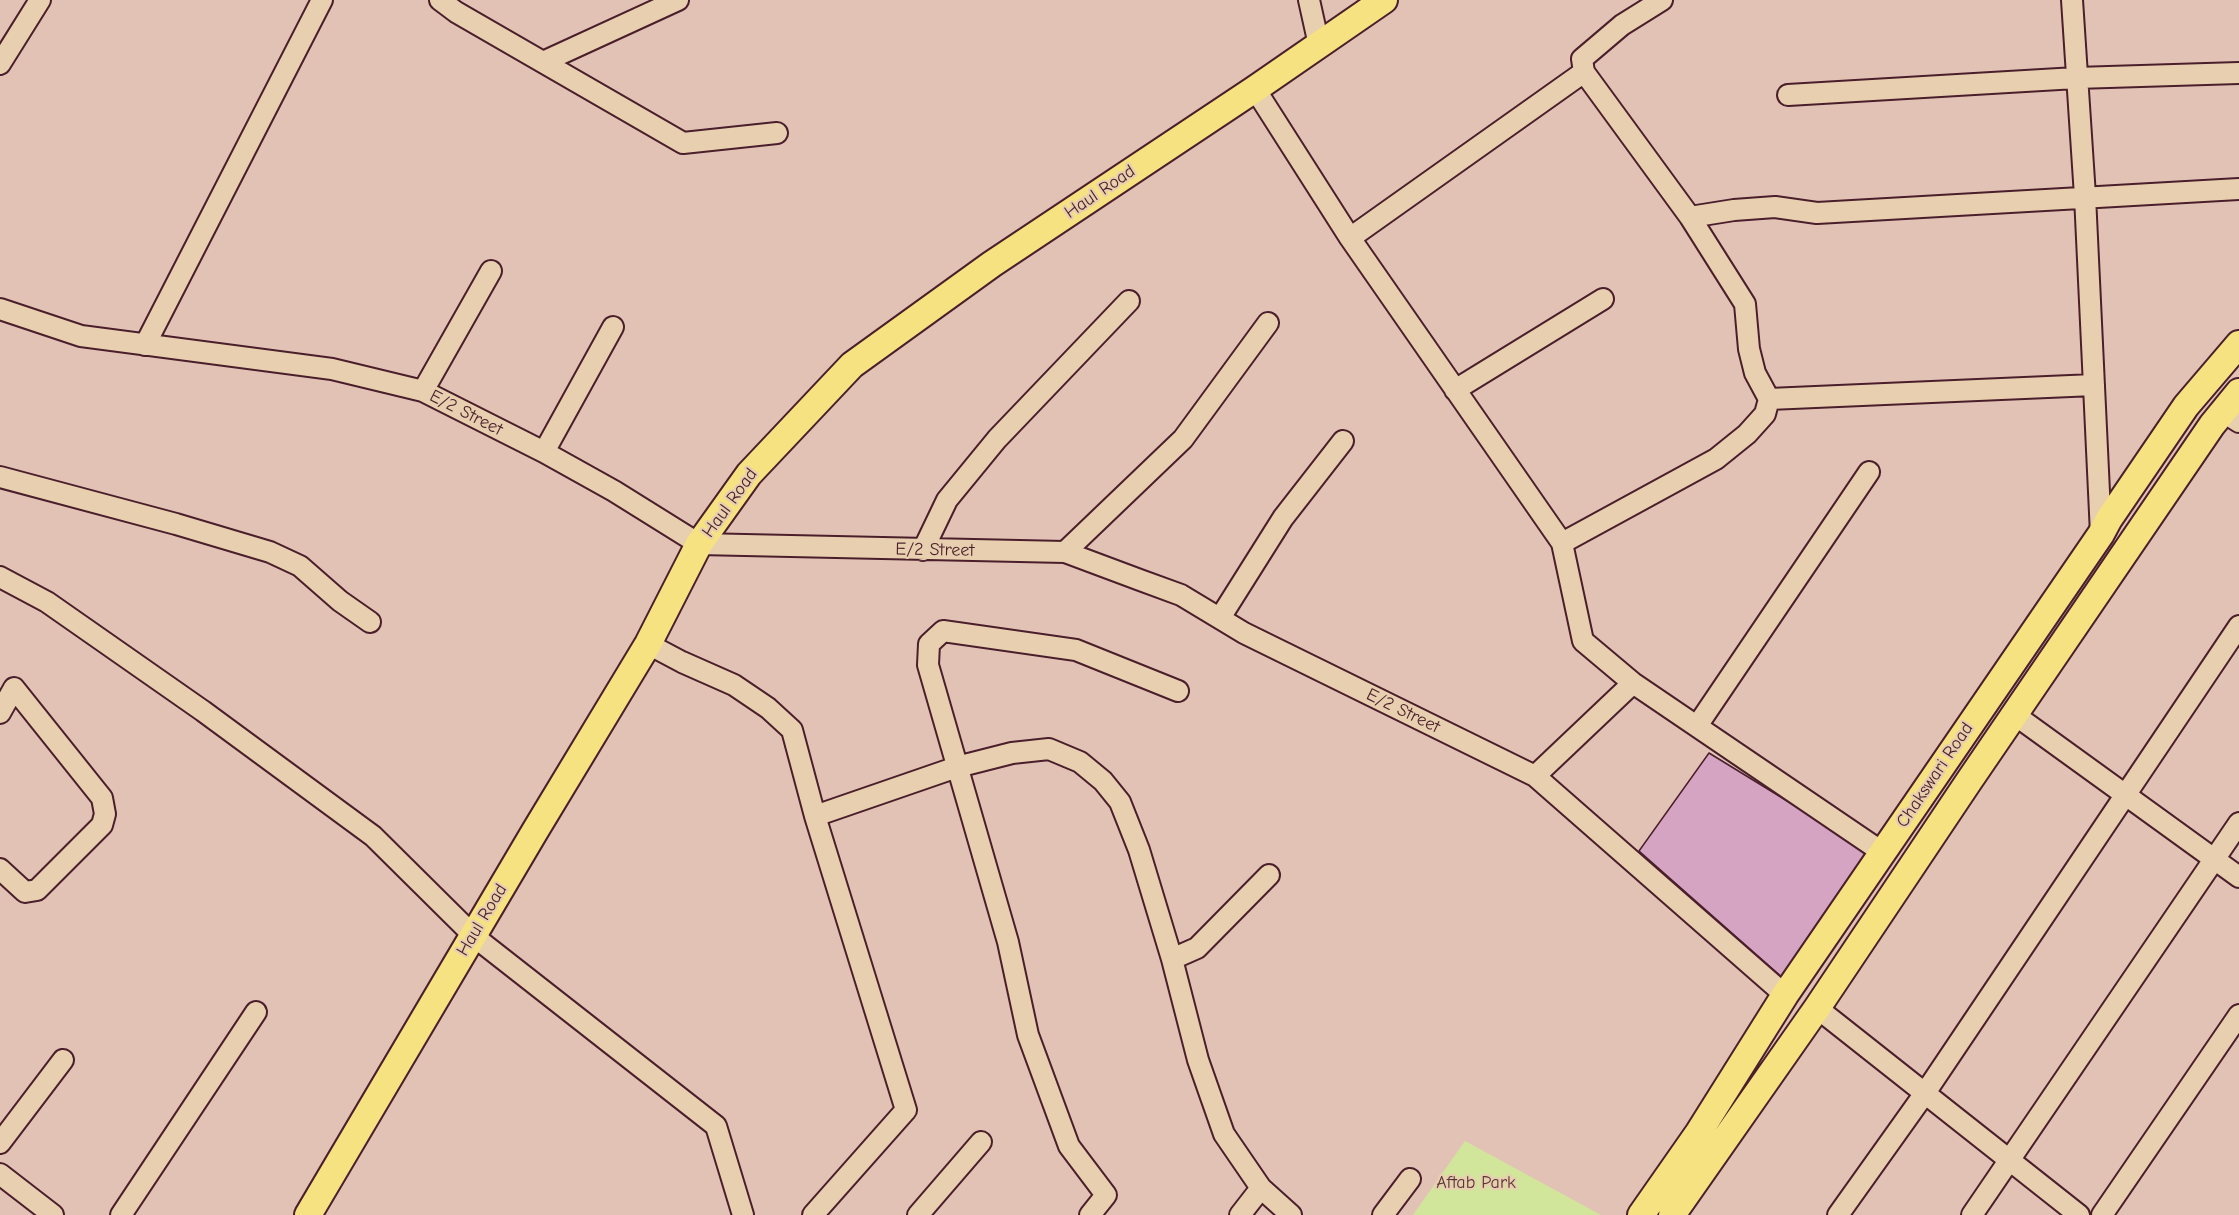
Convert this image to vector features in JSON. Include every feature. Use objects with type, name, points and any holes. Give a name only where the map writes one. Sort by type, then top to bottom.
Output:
[{"type":"main road","name":"Haul Road","points":[[308,1215],[648,644],[699,544],[749,474],[852,365],[992,264],[1384,0]]},
{"type":"main road","name":"Chakswari Road","points":[[1641,1215],[1699,1132],[1785,995],[2186,406],[2239,344]]},
{"type":"main road","name":"Chakswari Road","points":[[1672,1215],[1817,1008],[2015,715],[2233,408]]},
{"type":"street","points":[[0,64],[40,0]]},
{"type":"street","points":[[146,345],[322,0]]},
{"type":"street","points":[[440,0],[456,12],[683,142],[777,132]]},
{"type":"street","points":[[543,62],[678,0]]},
{"type":"street","points":[[1309,0],[1319,45]]},
{"type":"street","points":[[1562,543],[1716,459],[1747,434],[1765,414],[1769,399],[1755,373],[1749,350],[1745,304],[1690,217],[1584,72],[1582,59],[1623,25],[1662,0]]},
{"type":"street","points":[[2072,0],[2085,196],[2101,534]]},
{"type":"street","points":[[1350,238],[1584,72]]},
{"type":"street","points":[[1788,95],[2076,78],[2239,73]]},
{"type":"street","points":[[1255,89],[1350,238],[1562,543],[1582,641],[1633,683],[1882,852]]},
{"type":"street","points":[[1690,217],[1734,210],[1775,207],[1817,213],[2239,189]]},
{"type":"street","points":[[423,391],[491,271]]},
{"type":"street","points":[[1455,390],[1603,299]]},
{"type":"street","points":[[923,549],[947,500],[997,439],[1129,301]]},
{"type":"street","name":"E/2 Street","points":[[0,309],[81,336],[332,369],[423,391],[544,452],[614,491],[699,544],[1065,552],[1181,595],[1244,633],[1535,776],[1785,995]]},
{"type":"street","points":[[1065,552],[1183,439],[1268,323]]},
{"type":"street","points":[[544,452],[613,327]]},
{"type":"street","points":[[1769,399],[2094,385]]},
{"type":"street","points":[[1221,618],[1283,518],[1343,441]]},
{"type":"street","points":[[1697,726],[1869,472]]},
{"type":"street","points":[[0,477],[176,524],[270,552],[300,566],[340,601],[370,622]]},
{"type":"street","points":[[0,577],[46,602],[203,711],[373,836],[473,935],[716,1126],[743,1215]]},
{"type":"street","points":[[1839,1215],[1925,1093],[2239,626]]},
{"type":"street","points":[[1090,1215],[1106,1195],[1069,1146],[1028,1035],[1008,942],[928,665],[929,644],[943,631],[1076,650],[1178,691]]},
{"type":"street","points":[[648,644],[734,685],[768,708],[792,730],[815,816],[906,1110],[813,1215]]},
{"type":"street","points":[[1535,776],[1633,683]]},
{"type":"street","points":[[0,713],[14,688],[102,798],[105,814],[102,825],[37,890],[25,892],[0,869]]},
{"type":"street","points":[[2015,715],[2239,877]]},
{"type":"street","points":[[815,816],[957,767],[1012,753],[1049,749],[1080,762],[1103,781],[1120,802],[1139,850],[1172,959],[1198,1060],[1224,1134],[1261,1188],[1291,1215]]},
{"type":"street","points":[[1972,1215],[2011,1161],[2239,823]]},
{"type":"street","points":[[1172,959],[1197,948],[1269,875]]},
{"type":"street","points":[[1817,1008],[2079,1215]]},
{"type":"street","points":[[121,1215],[256,1012]]},
{"type":"street","points":[[2102,1215],[2239,1015]]},
{"type":"street","points":[[0,1143],[63,1060]]},
{"type":"street","points":[[918,1215],[981,1143]]},
{"type":"street","points":[[0,1174],[53,1215]]},
{"type":"street","points":[[1383,1215],[1410,1179]]},
{"type":"street","points":[[1240,1215],[1261,1188]]},
{"type":"green space","name":"Aftab Park","points":[[1465,1141],[1601,1215],[1413,1215]]},
{"type":"building","points":[[1709,753],[1872,853],[1784,979],[1639,851]]}]
